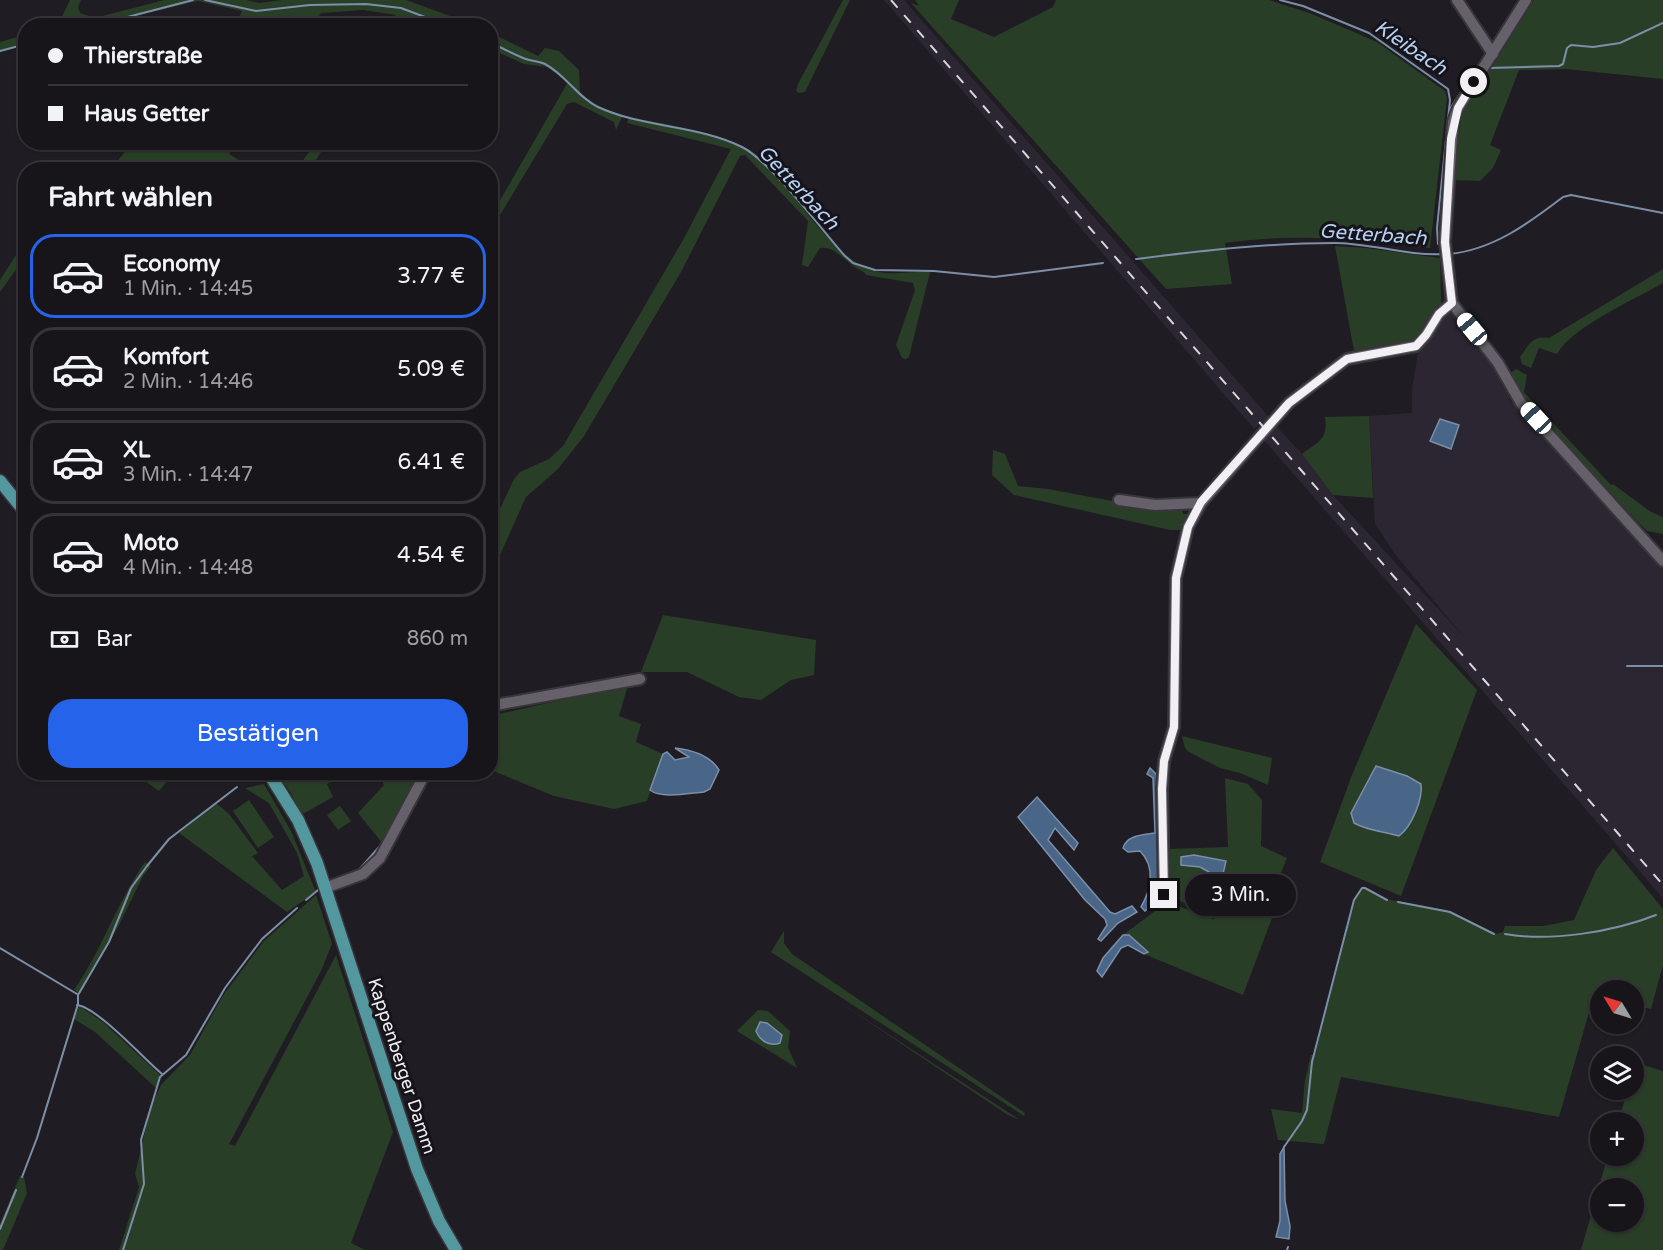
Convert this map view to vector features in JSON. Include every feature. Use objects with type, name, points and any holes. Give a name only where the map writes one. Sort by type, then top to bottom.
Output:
[{"type":"main road","points":[[0,481],[18,503]]},
{"type":"main road","name":"Kappenberger Damm","points":[[273,780],[309,842],[417,1169],[456,1250]]},
{"type":"street","points":[[1457,0],[1488,62]]},
{"type":"street","points":[[1526,0],[1458,108],[1454,122],[1446,207],[1446,247],[1452,303],[1498,363],[1521,403],[1663,561]]},
{"type":"street","points":[[1164,895],[1162,789],[1164,761],[1174,727],[1176,578],[1184,538],[1201,502],[1274,418],[1310,385],[1347,359],[1416,346],[1439,314],[1452,303]]},
{"type":"street","points":[[1119,500],[1155,505],[1201,502]]},
{"type":"street","points":[[498,705],[640,679]]},
{"type":"street","points":[[326,888],[363,874],[380,858],[422,780]]},
{"type":"shaded area","points":[[884,0],[904,0],[1269,417],[1254,429]]},
{"type":"shaded area","points":[[1451,309],[1493,361],[1506,383],[1510,400],[1663,567],[1663,898],[1263,439],[1276,426],[1302,454],[1333,495],[1464,637],[1395,554],[1375,524],[1369,416],[1412,413],[1412,389],[1418,353],[1443,314]]},
{"type":"green space","points":[[70,0],[81,0],[78,7],[80,13],[95,18],[61,18]]},
{"type":"green space","points":[[164,0],[246,0],[259,3],[282,0],[406,0],[456,18],[394,18],[396,15],[363,10],[321,13],[318,18],[239,18],[242,11],[198,1],[127,18],[95,18]]},
{"type":"green space","points":[[843,0],[850,0],[805,92],[799,93],[796,91],[798,84]]},
{"type":"green space","points":[[915,0],[959,0],[951,19],[994,37],[1053,7],[1056,0],[1269,0],[1312,14],[1377,42],[1445,91],[1447,98],[1430,248],[1328,238],[1276,238],[1225,243],[1232,284],[1166,289],[911,3],[919,6]]},
{"type":"green space","points":[[1534,0],[1663,0],[1663,79],[1566,69],[1519,70],[1490,145],[1501,150],[1493,168],[1480,181],[1453,180],[1462,110]]},
{"type":"green space","points":[[498,36],[538,56],[545,48],[559,51],[579,70],[580,94],[598,106],[623,115],[616,130],[614,122],[574,102],[567,104],[498,218],[498,204],[568,82],[547,67],[524,64],[498,52]]},
{"type":"green space","points":[[18,37],[18,47],[0,52],[0,42]]},
{"type":"green space","points":[[629,117],[693,130],[740,145],[766,164],[825,235],[857,263],[881,272],[930,272],[909,357],[902,358],[896,345],[915,290],[913,283],[866,275],[837,253],[826,248],[820,248],[808,267],[802,265],[808,221],[745,155],[740,156],[681,272],[584,436],[558,469],[526,497],[498,559],[498,513],[514,479],[520,472],[549,459],[563,446],[683,240],[731,149],[627,123]]},
{"type":"green space","points":[[126,150],[232,150],[229,154],[242,162],[117,162]]},
{"type":"green space","points":[[310,150],[322,150],[315,162],[302,162]]},
{"type":"green space","points":[[1335,246],[1440,258],[1441,304],[1420,337],[1409,345],[1354,351]]},
{"type":"green space","points":[[18,252],[18,267],[0,292],[0,280]]},
{"type":"green space","points":[[1663,269],[1663,283],[1576,333],[1557,354],[1539,348],[1531,368],[1522,364],[1520,357],[1535,339],[1549,338]]},
{"type":"green space","points":[[1516,369],[1527,375],[1524,392],[1611,485],[1613,484],[1651,512],[1663,517],[1663,534],[1647,531],[1522,396],[1510,373]]},
{"type":"green space","points":[[1369,416],[1373,498],[1333,495],[1302,454],[1318,443],[1324,435],[1325,417]]},
{"type":"green space","points":[[993,450],[1005,454],[1018,486],[1118,502],[1182,507],[1183,514],[1190,514],[1180,530],[1170,530],[1014,495],[992,475]]},
{"type":"green space","points":[[663,615],[816,640],[814,675],[791,680],[761,700],[739,697],[687,672],[641,672]]},
{"type":"green space","points":[[1416,624],[1477,690],[1401,896],[1320,862],[1352,775]],"holes":[[[1375,766],[1407,776],[1420,784],[1420,797],[1412,819],[1399,836],[1369,827],[1351,813]]]},
{"type":"green space","points":[[628,685],[619,716],[641,724],[636,742],[663,754],[647,801],[614,809],[554,796],[498,773],[498,714]]},
{"type":"green space","points":[[1182,736],[1272,758],[1268,785],[1240,773],[1220,768],[1189,752],[1185,748]]},
{"type":"green space","points":[[1225,778],[1248,784],[1262,800],[1261,846],[1287,858],[1278,880],[1218,911],[1205,911],[1170,897],[1169,849],[1228,847]]},
{"type":"green space","points":[[144,780],[168,780],[159,791]]},
{"type":"green space","points":[[282,780],[335,780],[327,784],[333,797],[301,815]]},
{"type":"green space","points":[[382,780],[416,780],[384,845],[358,813],[384,785]]},
{"type":"green space","points":[[264,784],[291,831],[316,892],[287,912],[179,833],[216,803],[229,814],[258,853],[252,856],[282,890],[304,876],[297,853],[269,803],[245,788]]},
{"type":"green space","points":[[249,800],[274,837],[258,848],[233,811]]},
{"type":"green space","points":[[340,806],[351,821],[338,830],[327,815]]},
{"type":"green space","points":[[1613,848],[1663,909],[1663,965],[1651,1009],[1644,1007],[1644,980],[1590,980],[1590,1009],[1559,1117],[1341,1077],[1324,1144],[1278,1140],[1271,1109],[1302,1113],[1305,1080],[1311,1055],[1315,1055],[1356,896],[1363,886],[1385,899],[1447,910],[1497,934],[1503,932],[1505,926],[1543,926],[1574,920],[1596,870]]},
{"type":"green space","points":[[145,862],[151,866],[143,876],[119,925],[80,994],[74,990]]},
{"type":"green space","points":[[1286,881],[1243,995],[1144,954],[1147,951],[1129,935],[1123,935],[1167,902],[1213,919]]},
{"type":"green space","points":[[316,895],[332,944],[321,971],[229,1144],[235,1146],[336,955],[393,1132],[351,1243],[365,1250],[119,1250],[139,1187],[135,1174],[151,1106],[161,1085],[190,1055],[222,997],[263,942]]},
{"type":"green space","points":[[784,931],[784,943],[792,954],[1025,1113],[1024,1116],[771,952]]},
{"type":"green space","points":[[836,1000],[1020,1120],[1008,1115]]},
{"type":"green space","points":[[79,1006],[103,1022],[160,1075],[156,1088],[95,1032],[74,1019]]},
{"type":"green space","points":[[758,1010],[768,1011],[790,1031],[788,1047],[797,1068],[737,1031]]},
{"type":"green space","points":[[1644,1065],[1663,1071],[1663,1250],[1581,1250],[1590,1218],[1590,1232],[1644,1232],[1644,1178],[1601,1178],[1605,1166],[1644,1166],[1644,1112],[1621,1112],[1625,1100],[1644,1100]]},
{"type":"green space","points":[[20,1176],[24,1177],[27,1193],[3,1250],[0,1250],[0,1224]]},
{"type":"water","points":[[1440,419],[1459,425],[1451,449],[1430,441]]},
{"type":"water","points":[[675,748],[700,754],[715,765],[719,770],[710,789],[704,792],[676,795],[655,793],[650,790],[663,754],[667,752],[675,760],[689,757]]},
{"type":"water","points":[[1376,766],[1407,776],[1421,784],[1416,812],[1399,836],[1354,823],[1351,813]]},
{"type":"water","points":[[1150,768],[1157,775],[1160,893],[1155,903],[1145,911],[1141,907],[1149,886],[1148,864],[1140,851],[1128,852],[1123,848],[1132,838],[1155,833],[1153,778],[1147,774]]},
{"type":"water","points":[[1037,797],[1078,843],[1074,850],[1055,828],[1048,840],[1110,912],[1115,914],[1132,906],[1137,912],[1118,923],[1101,941],[1098,939],[1107,925],[1105,919],[1085,900],[1018,817]]},
{"type":"water","points":[[1194,855],[1226,861],[1217,900],[1209,900],[1209,872],[1200,867],[1181,865],[1181,857]]},
{"type":"water","points":[[1123,935],[1129,935],[1148,952],[1144,954],[1128,945],[1121,948],[1102,977],[1097,971],[1103,958]]},
{"type":"water","points":[[760,1022],[767,1023],[782,1035],[780,1043],[769,1044],[760,1038],[756,1031]]},
{"type":"water","points":[[1284,1147],[1285,1201],[1290,1226],[1289,1239],[1276,1237],[1280,1221],[1280,1154]]},
{"type":"waterway","name":"Getterbach","points":[[124,18],[193,0]]},
{"type":"waterway","name":"Getterbach","points":[[205,0],[256,11],[310,5],[366,4],[401,8],[428,18]]},
{"type":"waterway","name":"Kleibach","points":[[1280,0],[1303,6],[1369,33],[1448,89],[1450,100],[1437,228],[1438,244]]},
{"type":"waterway","points":[[1488,68],[1559,66],[1563,64],[1567,48],[1571,45],[1593,47],[1620,43],[1663,23]]},
{"type":"waterway","name":"Getterbach","points":[[0,51],[18,46]]},
{"type":"waterway","name":"Getterbach","points":[[498,46],[523,58],[545,64],[584,98],[598,107],[633,119],[707,134],[742,147],[767,166],[853,263],[875,270],[934,271],[994,277],[1103,263]]},
{"type":"waterway","points":[[1449,110],[1468,82]]},
{"type":"waterway","name":"Getterbach","points":[[1449,254],[1481,247],[1510,234],[1563,197],[1571,195],[1663,213]]},
{"type":"waterway","name":"Getterbach","points":[[1136,259],[1235,248],[1309,243],[1361,245],[1416,253],[1443,254]]},
{"type":"waterway","points":[[1627,666],[1663,666]]},
{"type":"waterway","points":[[384,840],[416,780]]},
{"type":"waterway","points":[[22,1177],[37,1138],[78,1004],[78,995],[109,942],[131,888],[169,839],[237,787]]},
{"type":"waterway","points":[[358,871],[380,846]]},
{"type":"waterway","points":[[1284,1147],[1307,1110],[1312,1062],[1354,900],[1362,888],[1387,900]]},
{"type":"waterway","points":[[306,900],[318,890]]},
{"type":"waterway","points":[[1398,902],[1450,912],[1494,934]]},
{"type":"waterway","points":[[123,1250],[144,1184],[141,1140],[160,1077],[186,1055],[225,988],[262,939],[297,908]]},
{"type":"waterway","points":[[1505,934],[1542,937],[1581,934],[1621,926],[1656,915]]},
{"type":"waterway","points":[[0,948],[77,994]]},
{"type":"waterway","points":[[77,1005],[86,1008],[108,1024],[162,1074]]},
{"type":"waterway","points":[[0,1229],[16,1190]]},
{"type":"railway","points":[[891,0],[1663,885]]},
{"type":"route","points":[[1164,895],[1166,884],[1162,789],[1164,761],[1174,727],[1176,578],[1188,527],[1201,502],[1289,403],[1347,359],[1416,346],[1439,314],[1452,303],[1445,242],[1451,139],[1458,108],[1474,82]]}]
